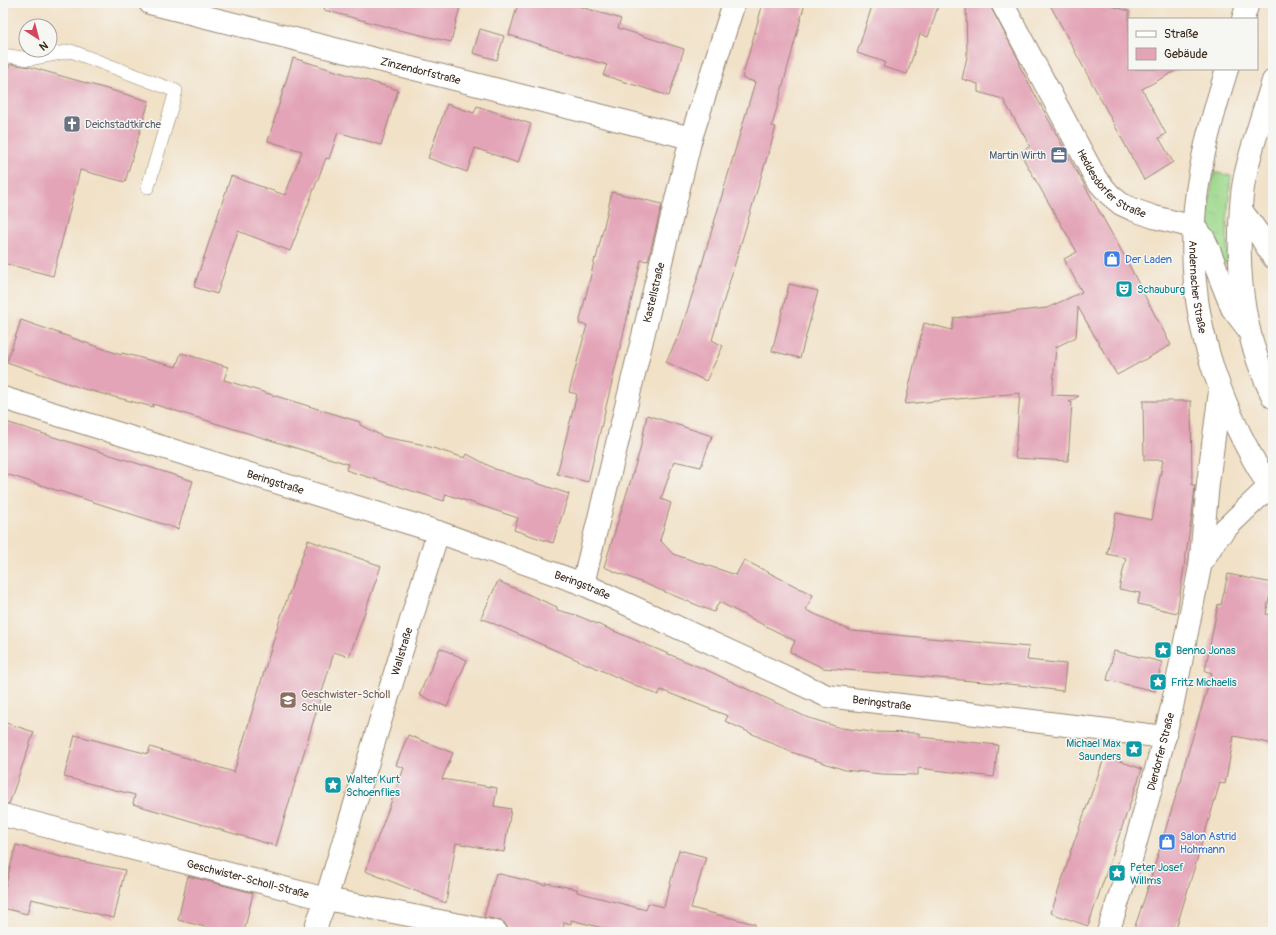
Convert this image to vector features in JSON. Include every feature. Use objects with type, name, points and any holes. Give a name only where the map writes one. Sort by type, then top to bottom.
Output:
[{"type":"street","name":"Zinzendorfstraße","points":[[150,3],[691,138]]},
{"type":"street","name":"Kastellstraße","points":[[583,584],[691,138],[734,3]]},
{"type":"street","name":"Heddesdorfer Straße","points":[[1002,3],[1096,179],[1110,195],[1121,204],[1154,217],[1194,227]]},
{"type":"street","points":[[1243,18],[1248,3]]},
{"type":"street","name":"Andernacher Straße","points":[[1227,70],[1216,104],[1203,161],[1195,207],[1193,248],[1196,287],[1201,325],[1220,391],[1246,445],[1272,488]]},
{"type":"street","points":[[1273,81],[1244,181],[1241,210],[1239,266],[1243,306],[1248,329],[1255,353],[1273,397]]},
{"type":"street","points":[[1241,210],[1261,237],[1273,257]]},
{"type":"street","points":[[1194,227],[1203,237],[1207,245],[1232,308],[1248,329]]},
{"type":"street","name":"Dierdorfer Straße","points":[[1108,932],[1128,870],[1165,737],[1200,567],[1208,483],[1220,391]]},
{"type":"street","name":"Beringstraße","points":[[3,398],[438,532],[583,584],[827,696],[1165,737]]},
{"type":"street","name":"Dierdorfer Straße","points":[[1200,567],[1207,552],[1226,528],[1272,488]]},
{"type":"street","name":"Wallstraße","points":[[314,932],[326,899],[438,532]]},
{"type":"street","name":"Geschwister-Scholl-Straße","points":[[3,815],[326,899],[496,932]]},
{"type":"lane","points":[[3,54],[28,59],[71,50],[176,91],[148,187]]},
{"type":"green space","points":[[1214,172],[1231,176],[1227,222],[1228,263],[1222,263],[1209,240],[1208,221]]},
{"type":"building","points":[[325,3],[461,3],[451,42],[324,10]]},
{"type":"building","points":[[518,3],[568,3],[621,19],[618,28],[684,49],[669,96],[603,75],[607,65],[509,35]]},
{"type":"building","points":[[763,3],[805,3],[772,126],[776,127],[712,340],[723,346],[706,381],[666,362],[680,333],[702,264],[755,82],[742,78]]},
{"type":"building","points":[[873,3],[939,3],[928,37],[920,34],[907,74],[883,67],[885,62],[857,53]]},
{"type":"building","points":[[966,3],[989,3],[1020,62],[1019,65],[1125,257],[1171,345],[1117,375],[1078,307],[1076,337],[1056,347],[1052,395],[1079,396],[1069,402],[1072,402],[1068,461],[1015,458],[1020,393],[905,404],[924,323],[952,330],[954,318],[1047,308],[1082,292],[1064,259],[1077,252],[1020,153],[1030,146],[1003,99],[978,92],[978,84],[962,79],[967,57]]},
{"type":"building","points":[[1049,3],[1110,3],[1112,6],[1129,11],[1128,70],[1177,70],[1142,89],[1166,134],[1159,138],[1173,162],[1144,180]]},
{"type":"building","points":[[480,29],[504,36],[497,60],[473,53]]},
{"type":"building","points":[[293,58],[398,90],[381,145],[338,132],[329,159],[326,158],[290,251],[238,231],[217,294],[194,287],[231,176],[285,195],[302,151],[268,141]]},
{"type":"building","name":"Deichstadtkirche","points":[[10,64],[30,67],[149,101],[125,182],[80,170],[53,276],[3,263],[3,87]]},
{"type":"building","points":[[447,104],[474,113],[477,106],[531,124],[518,163],[475,148],[467,172],[428,158]]},
{"type":"building","points":[[612,192],[662,204],[648,261],[641,260],[588,482],[557,474],[577,394],[569,392],[587,325],[579,324]]},
{"type":"building","points":[[789,284],[818,291],[800,358],[772,351]]},
{"type":"building","points":[[21,320],[121,355],[122,353],[176,367],[181,353],[228,367],[224,380],[360,422],[360,425],[384,437],[420,444],[465,458],[467,454],[495,469],[569,494],[553,543],[514,530],[518,518],[446,494],[444,501],[346,470],[348,464],[153,404],[153,407],[84,389],[7,362]]},
{"type":"building","points":[[1143,401],[1191,401],[1192,485],[1195,485],[1192,515],[1177,613],[1138,604],[1140,593],[1119,589],[1126,558],[1107,554],[1116,513],[1152,520],[1163,460],[1144,460]]},
{"type":"building","points":[[647,415],[712,436],[701,467],[674,461],[661,499],[671,503],[660,540],[673,554],[736,575],[744,560],[813,595],[806,610],[852,631],[1029,647],[1027,660],[1066,664],[1063,691],[1030,686],[823,668],[790,652],[795,641],[719,602],[714,612],[604,567],[640,450]]},
{"type":"building","points":[[3,421],[193,481],[178,529],[3,473]]},
{"type":"building","name":"Geschwister-Scholl Schule","points":[[308,540],[381,566],[349,657],[334,652],[276,846],[133,804],[135,795],[64,777],[75,735],[148,754],[150,747],[234,772],[279,622]]},
{"type":"building","points":[[1228,574],[1272,583],[1266,614],[1273,615],[1273,744],[1234,736],[1225,784],[1220,783],[1175,932],[1133,932],[1181,782],[1184,766],[1212,673],[1205,671],[1218,604],[1221,605]]},
{"type":"building","points":[[498,581],[557,607],[557,610],[576,615],[711,672],[806,717],[841,728],[872,732],[919,733],[919,737],[998,745],[994,777],[918,768],[918,775],[881,774],[845,770],[791,752],[725,721],[728,716],[661,690],[658,695],[481,618]]},
{"type":"building","points":[[440,648],[467,660],[447,707],[419,695]]},
{"type":"building","points":[[1114,651],[1162,662],[1155,691],[1107,680]]},
{"type":"building","points":[[3,722],[34,732],[9,804],[3,803]]},
{"type":"building","points":[[408,735],[453,753],[442,779],[497,788],[494,806],[511,809],[504,852],[456,843],[446,903],[365,871],[404,768],[396,765]]},
{"type":"building","points":[[1105,756],[1142,769],[1088,926],[1051,913],[1070,853]]},
{"type":"building","points":[[16,845],[65,858],[125,870],[114,918],[31,899],[27,914],[3,908],[3,895]]},
{"type":"building","points":[[679,850],[706,857],[691,908],[755,924],[754,932],[618,932],[571,920],[571,924],[564,922],[563,932],[508,932],[508,928],[504,922],[484,917],[496,873],[546,885],[546,883],[577,889],[577,892],[646,910],[648,903],[664,907]]},
{"type":"building","points":[[188,876],[253,893],[244,932],[212,932],[213,929],[178,920]]},
{"type":"place","name":"Deichstadtkirche","points":[[72,124]]},
{"type":"place","name":"Martin Wirth","points":[[1059,155]]},
{"type":"place","name":"Der Laden","points":[[1112,259]]},
{"type":"place","name":"Schauburg","points":[[1124,289]]},
{"type":"place","name":"Benno Jonas","points":[[1163,650]]},
{"type":"place","name":"Fritz Michaelis","points":[[1158,682]]},
{"type":"place","name":"Geschwister-Scholl Schule","points":[[288,700]]},
{"type":"place","name":"Michael Max Saunders","points":[[1134,749]]},
{"type":"place","name":"Walter Kurt Schoenflies","points":[[333,785]]},
{"type":"place","name":"Salon Astrid Hohmann","points":[[1167,842]]},
{"type":"place","name":"Peter Josef Willms","points":[[1117,873]]}]
